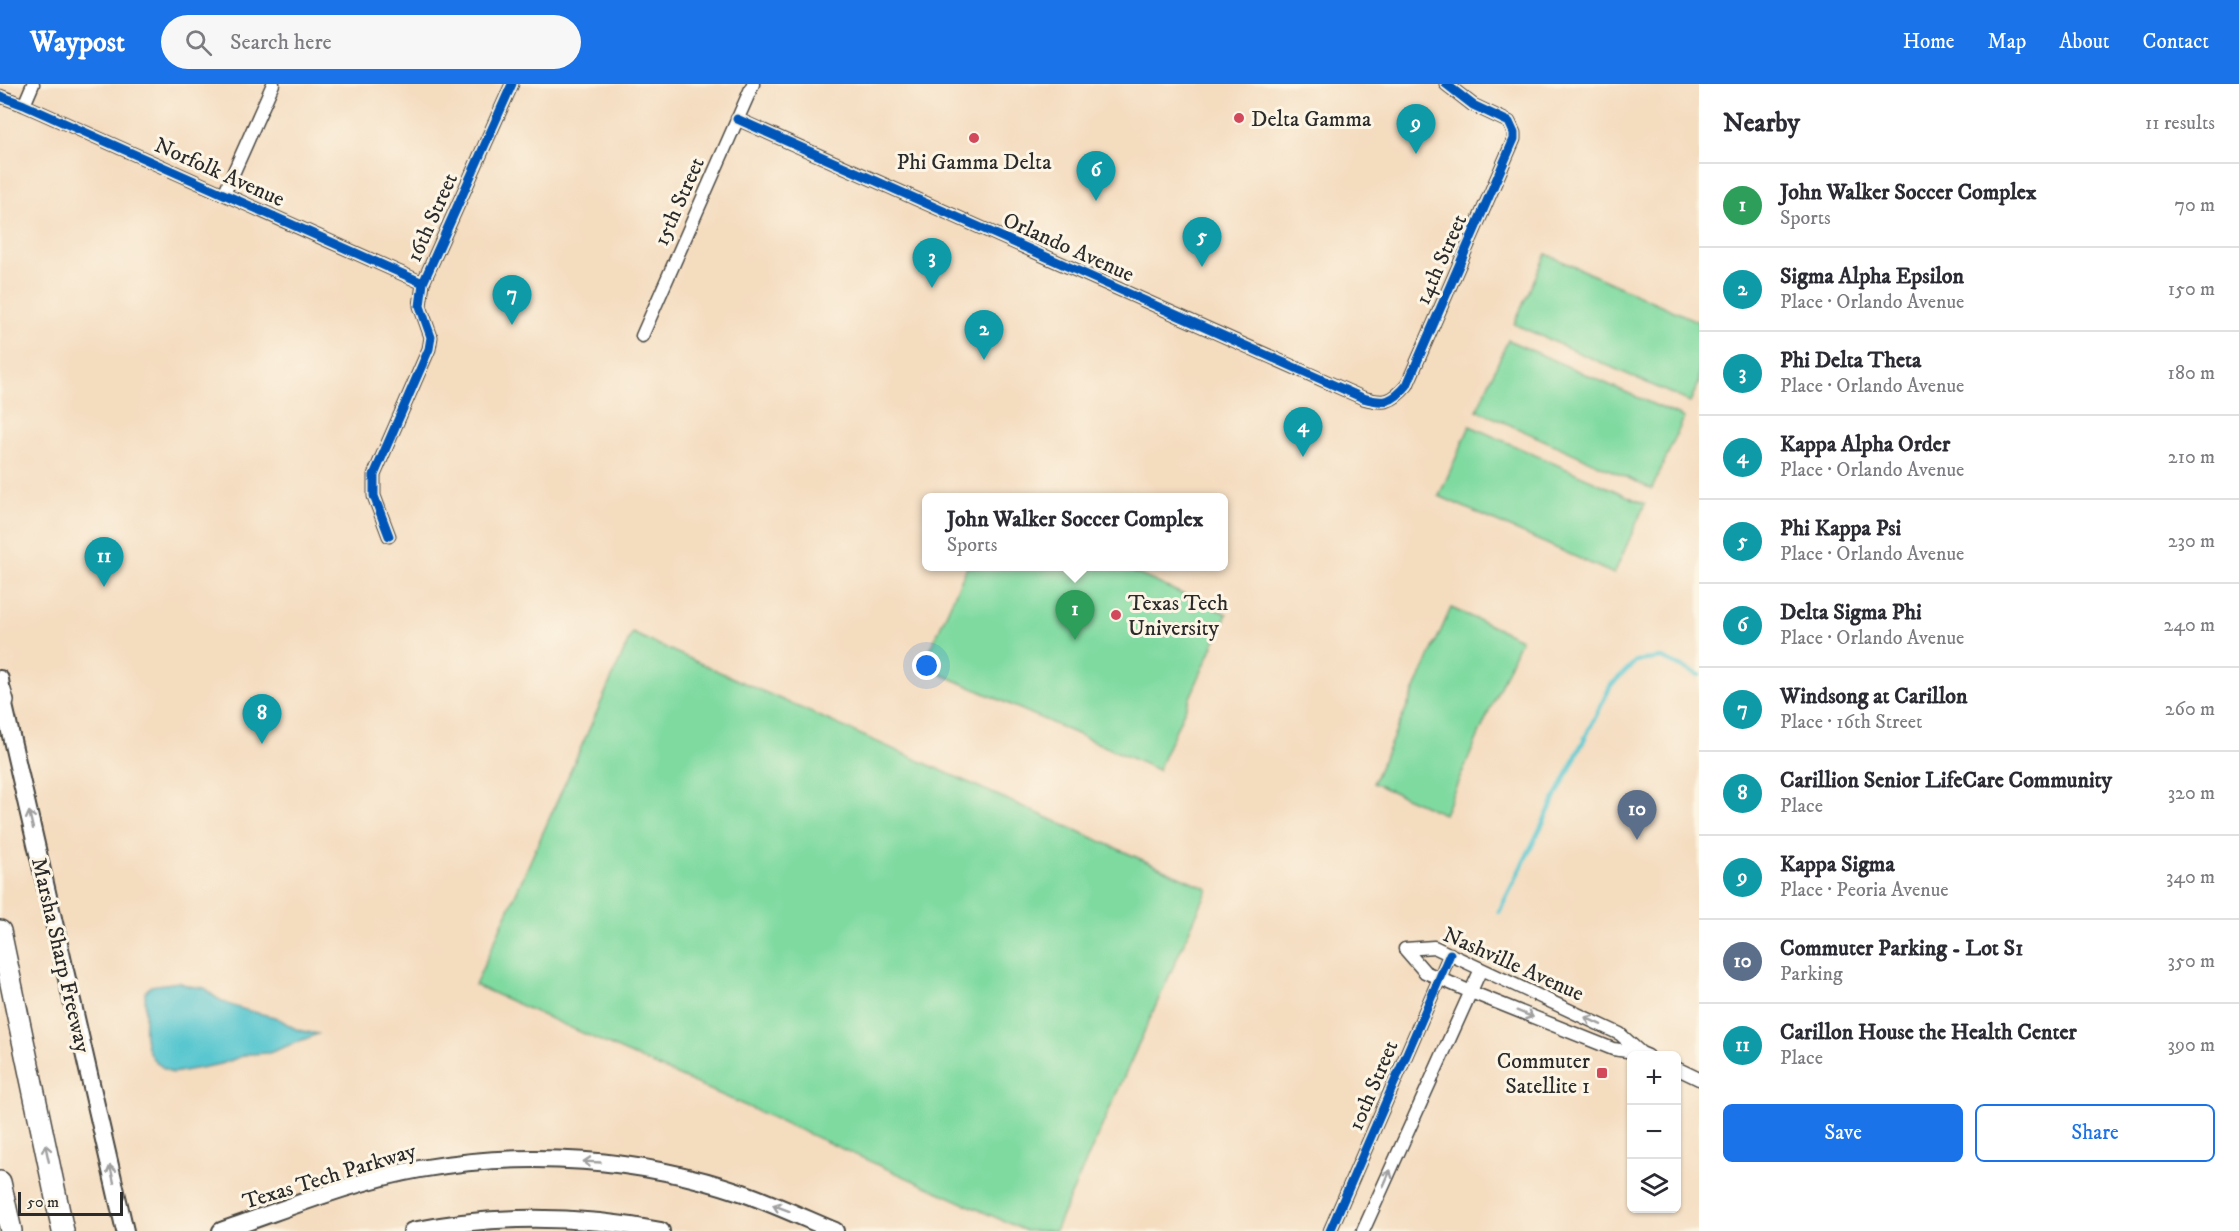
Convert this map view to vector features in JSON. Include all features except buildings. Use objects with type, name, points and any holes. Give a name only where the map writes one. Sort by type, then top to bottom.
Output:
[{"type":"highway","points":[[0,931],[63,1231]]},
{"type":"highway","points":[[0,1182],[11,1231]]},
{"type":"main road","name":"Marsha Sharp Freeway","points":[[0,679],[2,696],[125,1231]]},
{"type":"main road","name":"Texas Tech Parkway","points":[[221,1231],[365,1182],[420,1169],[477,1162],[546,1160],[616,1164],[683,1176],[742,1193],[835,1231]]},
{"type":"main road","points":[[412,1231],[450,1223],[524,1217],[601,1221],[661,1231]]},
{"type":"street","points":[[24,105],[33,84]]},
{"type":"street","points":[[224,195],[273,84]]},
{"type":"street","name":"16th Street","points":[[388,536],[374,496],[374,475],[429,350],[432,337],[420,306],[423,283],[512,84]]},
{"type":"street","name":"15th Street","points":[[642,336],[753,84]]},
{"type":"street","name":"14th Street","points":[[1387,401],[1398,396],[1407,386],[1514,139],[1512,124],[1473,105],[1446,84]]},
{"type":"street","name":"Norfolk Avenue","points":[[0,96],[423,283]]},
{"type":"street","name":"Orlando Avenue","points":[[737,119],[1363,398],[1378,402],[1387,401]]},
{"type":"street","name":"Nashville Avenue","points":[[1627,1051],[1613,1049],[1425,972],[1405,949],[1434,947],[1620,1034],[1641,1051]]},
{"type":"street","name":"10th Street","points":[[1329,1231],[1450,954]]},
{"type":"street","points":[[1363,1231],[1480,969]]},
{"type":"street","points":[[1681,1070],[1699,1079]]},
{"type":"green space","points":[[1546,254],[1699,322],[1699,382],[1690,402],[1514,324]]},
{"type":"green space","points":[[1508,340],[1684,418],[1652,489],[1477,410]]},
{"type":"green space","points":[[1470,426],[1645,504],[1614,574],[1439,496]]},
{"type":"green space","points":[[965,571],[1131,571],[1227,614],[1158,770],[923,666]]},
{"type":"green space","points":[[1451,608],[1521,639],[1444,814],[1373,783]]},
{"type":"green space","points":[[632,633],[1208,889],[1055,1231],[1026,1231],[475,985]]},
{"type":"water","points":[[179,982],[188,986],[205,988],[219,1000],[228,1004],[277,1018],[291,1027],[318,1034],[269,1053],[248,1054],[221,1064],[173,1073],[160,1066],[152,1058],[147,1048],[145,992],[151,986]]},
{"type":"waterway","points":[[1499,912],[1611,685],[1636,661],[1662,658],[1699,675]]},
{"type":"cycle path","points":[[389,536],[374,496],[374,475],[429,349],[431,337],[420,306],[423,283],[512,84]]},
{"type":"cycle path","points":[[737,119],[1363,398],[1387,401],[1407,385],[1514,139],[1509,122],[1473,105],[1446,84]]},
{"type":"cycle path","points":[[0,96],[423,283]]},
{"type":"cycle path","points":[[1330,1231],[1450,954]]},
{"type":"place","name":"Delta Gamma","points":[[1239,118]]},
{"type":"place","name":"Phi Gamma Delta","points":[[974,138]]},
{"type":"place","name":"Kappa Sigma","points":[[1416,154]]},
{"type":"place","name":"Delta Sigma Phi","points":[[1096,201]]},
{"type":"place","name":"Phi Kappa Psi","points":[[1202,267]]},
{"type":"place","name":"Phi Delta Theta","points":[[932,288]]},
{"type":"place","name":"Windsong at Carillon","points":[[512,325]]},
{"type":"place","name":"Sigma Alpha Epsilon","points":[[984,360]]},
{"type":"place","name":"Kappa Alpha Order","points":[[1303,457]]},
{"type":"place","name":"Carillon House the Health Center","points":[[104,587]]},
{"type":"place","name":"Texas Tech University","points":[[1116,615]]},
{"type":"place","name":"John Walker Soccer Complex","points":[[1075,640]]},
{"type":"place","name":"Carillion Senior LifeCare Community","points":[[262,744]]},
{"type":"place","name":"Commuter Parking - Lot S1","points":[[1637,840]]},
{"type":"place","name":"Commuter Satellite 1","points":[[1602,1073]]}]
